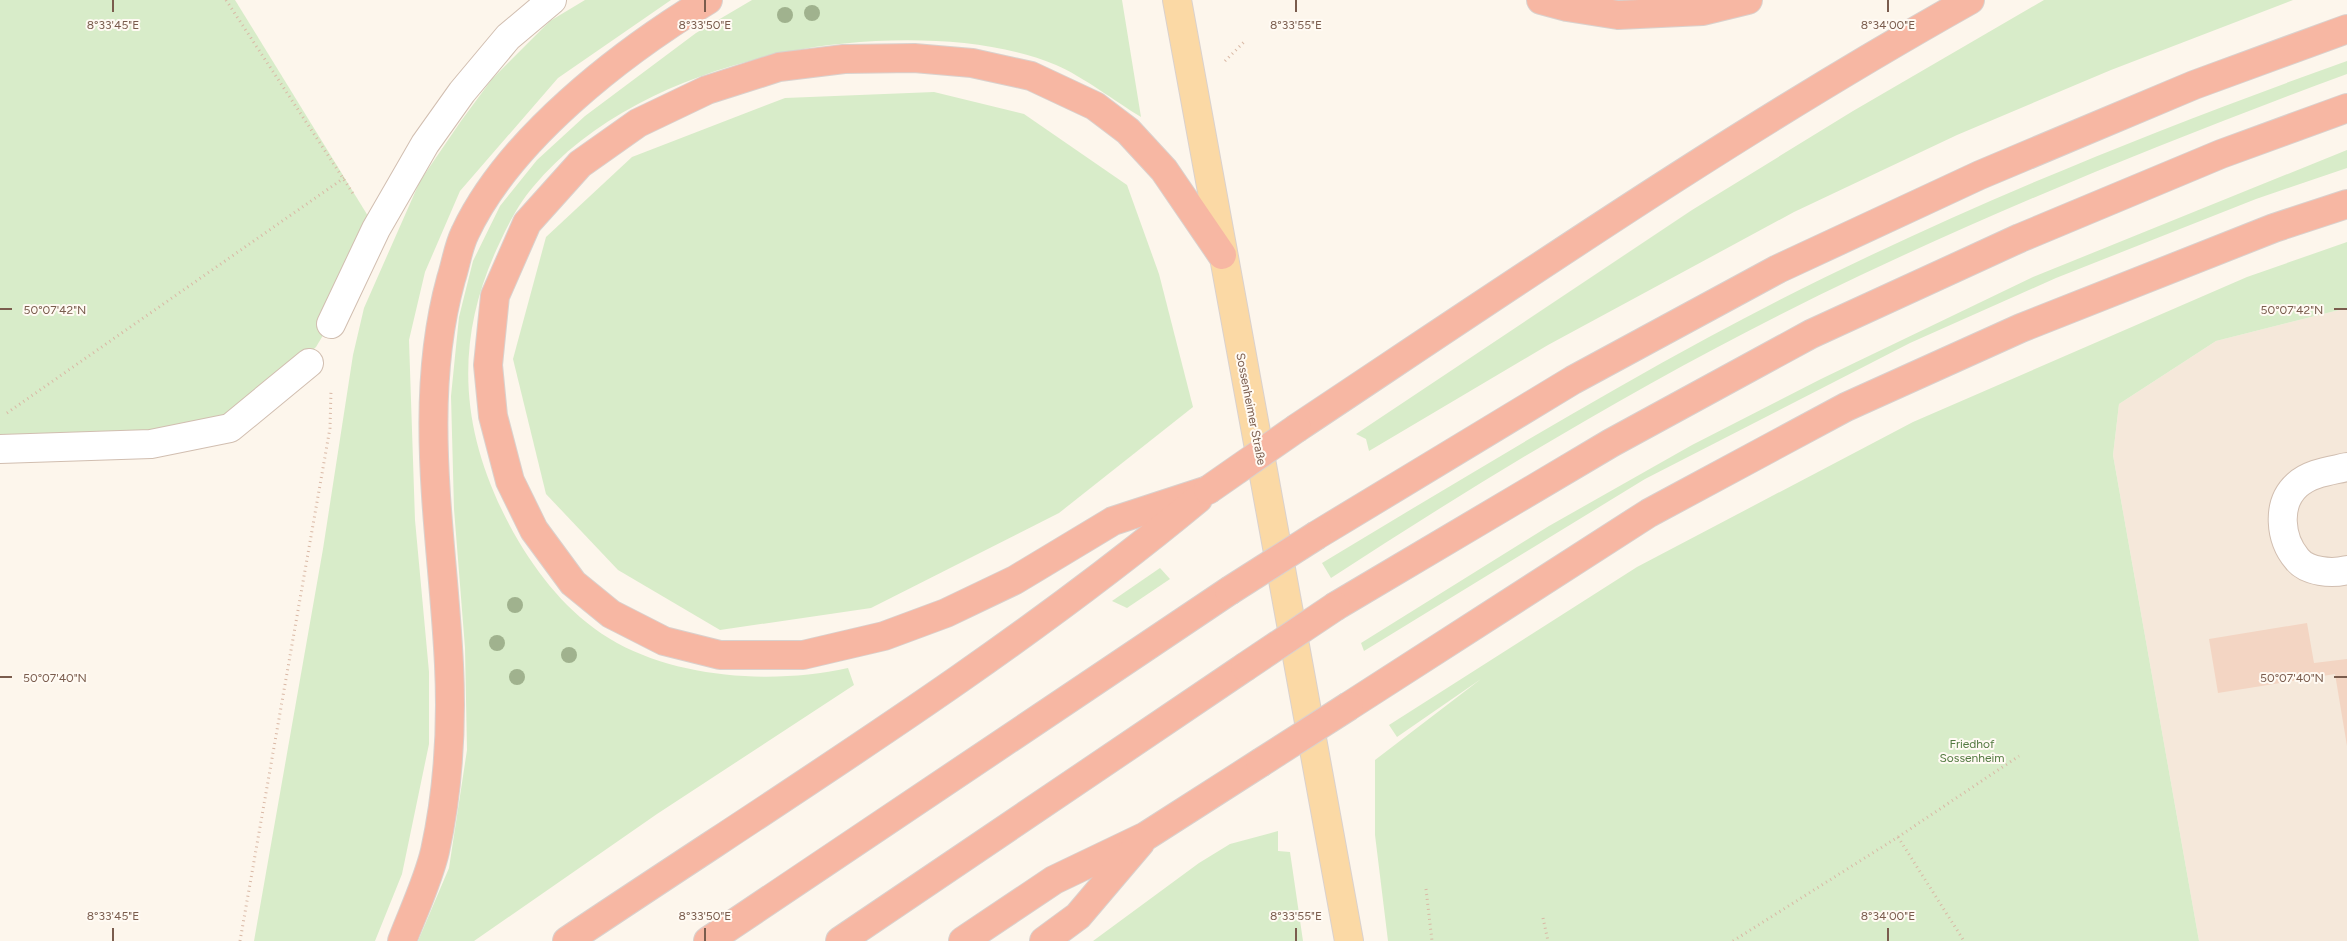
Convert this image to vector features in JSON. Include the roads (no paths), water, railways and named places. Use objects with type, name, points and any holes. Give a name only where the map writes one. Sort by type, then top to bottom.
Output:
[{"type":"highway","points":[[402,941],[434,853],[448,766],[449,667],[436,516],[433,378],[445,302],[464,234],[496,182],[549,120],[607,71],[708,0]]},
{"type":"highway","points":[[1541,0],[1618,15],[1703,11],[1748,0]]},
{"type":"highway","points":[[567,941],[933,697],[1126,558],[1208,490],[1296,428],[1701,160],[1970,0]]},
{"type":"highway","points":[[708,941],[1229,591],[1317,535],[1572,380],[1778,269],[1980,175],[2194,85],[2347,29]]},
{"type":"highway","points":[[1208,490],[1113,521],[1015,580],[946,613],[884,636],[803,656],[720,656],[664,641],[611,614],[573,583],[534,530],[510,481],[493,416],[488,365],[495,296],[527,223],[580,164],[638,123],[707,90],[778,67],[844,59],[914,58],[972,63],[1031,76],[1095,106],[1128,131],[1164,170],[1222,255]]},
{"type":"highway","points":[[840,941],[1336,606],[1611,443],[1811,334],[2020,238],[2221,154],[2347,108]]},
{"type":"highway","points":[[963,941],[1054,880],[1146,836],[1649,513],[1846,407],[2021,328],[2274,228],[2347,204]]},
{"type":"highway","points":[[1044,941],[1078,916],[1146,836]]},
{"type":"main road","name":"Sossenheimer Straße","points":[[1177,0],[1222,255],[1349,941]]},
{"type":"street","points":[[331,324],[376,229],[425,144],[462,92],[508,37],[552,0]]},
{"type":"street","points":[[0,449],[151,444],[230,428],[309,363]]},
{"type":"street","points":[[2347,467],[2311,475],[2296,485],[2286,500],[2282,518],[2286,542],[2298,560],[2314,569],[2337,573],[2347,570]]},
{"type":"park label","name":"Friedhof Sossenheim","points":[[1972,751]]}]
